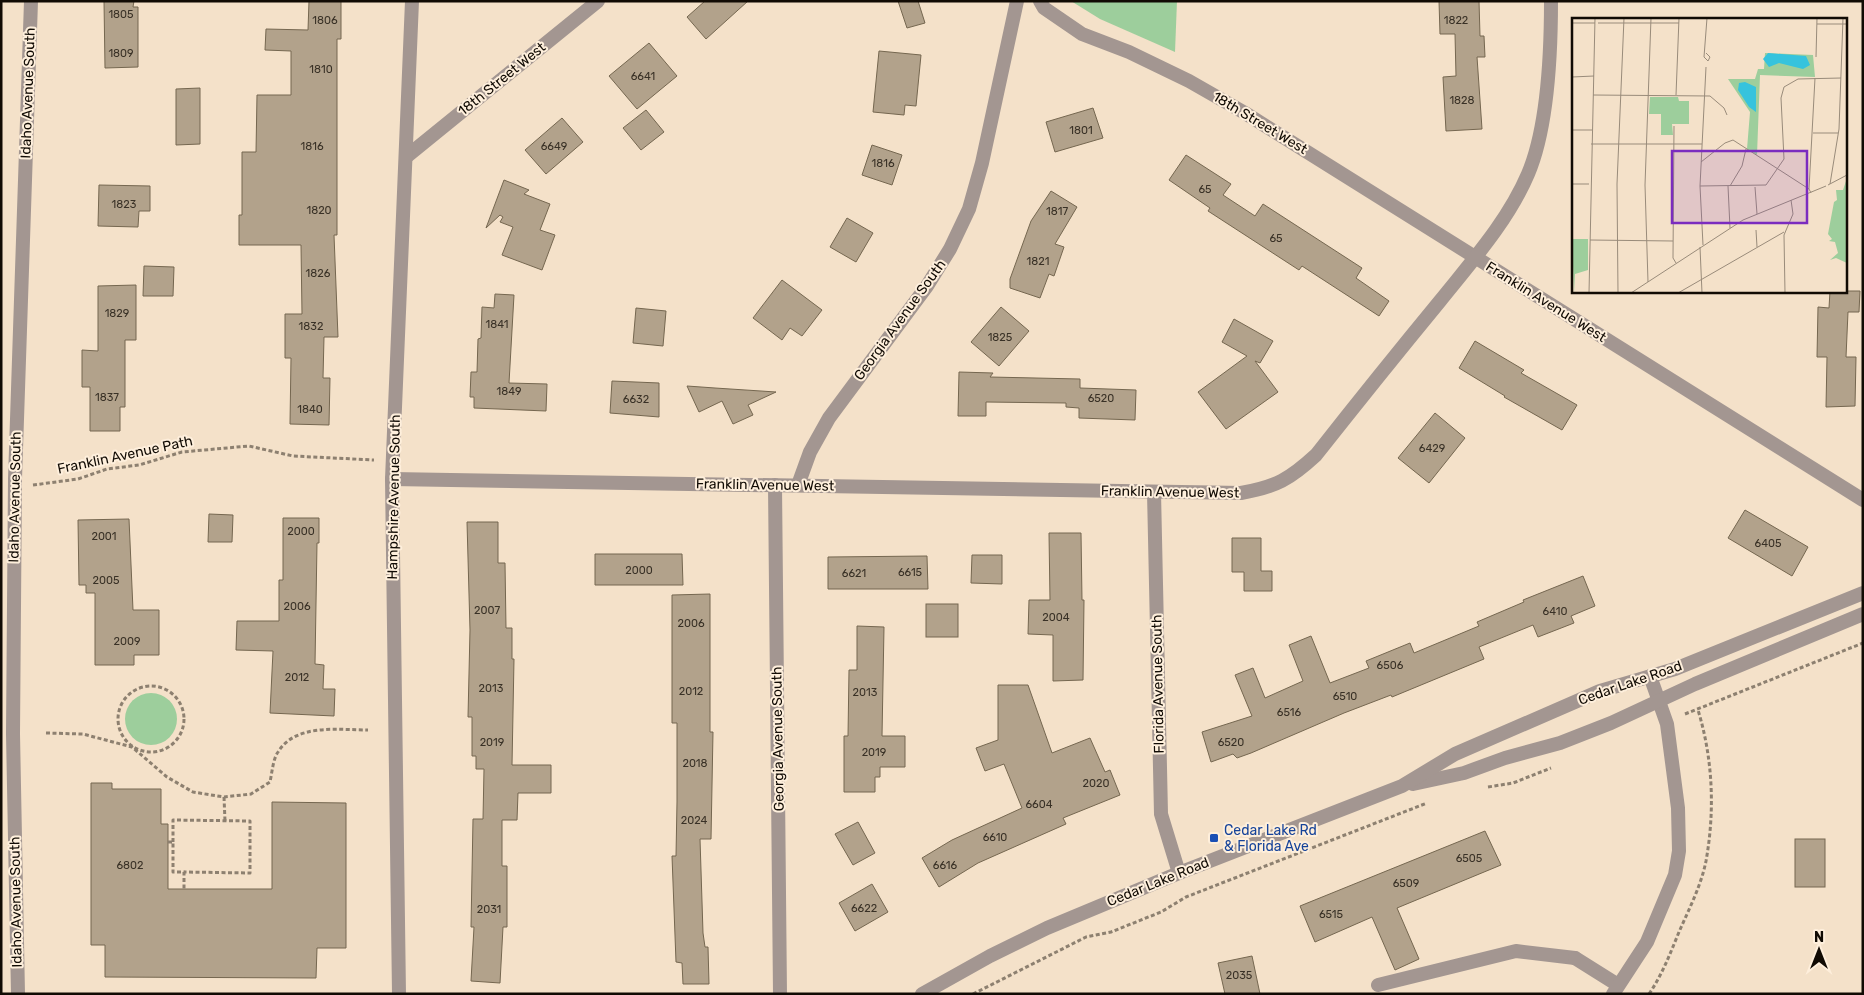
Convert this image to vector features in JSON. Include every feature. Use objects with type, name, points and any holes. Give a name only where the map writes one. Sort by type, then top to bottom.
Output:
[{"type":"street","name":"Idaho Avenue South","points":[[18,994],[13,734],[15,479],[31,1]]},
{"type":"street","name":"Hampshire Avenue South","points":[[399,994],[392,479],[412,1]]},
{"type":"street","name":"18th Street West","points":[[406,157],[598,1]]},
{"type":"street","name":"Georgia Avenue South","points":[[798,485],[810,452],[829,418],[927,286],[950,249],[969,209],[982,163],[1017,1]]},
{"type":"street","name":"18th Street West","points":[[1040,1],[1044,8],[1082,34],[1129,52],[1172,72],[1245,113],[1474,258]]},
{"type":"street","points":[[1474,258],[1510,208],[1528,173],[1543,110],[1551,1]]},
{"type":"street","name":"Franklin Avenue West","points":[[392,479],[1241,494],[1268,488],[1296,474],[1316,455],[1474,258],[1863,500]]},
{"type":"street","name":"Georgia Avenue South","points":[[775,485],[780,994]]},
{"type":"street","name":"Florida Avenue South","points":[[1154,492],[1161,814],[1179,873]]},
{"type":"street","name":"Cedar Lake Road","points":[[1402,786],[1455,754],[1600,691],[1692,662],[1863,593]]},
{"type":"street","name":"Cedar Lake Road","points":[[922,994],[990,956],[1047,928],[1179,873],[1402,786],[1464,773],[1505,758],[1560,743],[1612,723],[1659,700],[1863,614]]},
{"type":"street","points":[[1378,985],[1516,951],[1575,958],[1615,989],[1647,942],[1675,875],[1679,851],[1678,808],[1667,724],[1650,676]]},
{"type":"path","name":"Franklin Avenue Path","points":[[33,485],[78,479],[108,469],[138,465],[182,452],[249,446],[293,456],[374,460],[392,479]]},
{"type":"path","points":[[1698,710],[1863,643]]},
{"type":"path","points":[[46,733],[83,734],[132,747],[149,752],[160,751],[170,746],[178,738],[184,716],[175,696],[161,688],[145,687],[127,696],[118,715],[118,726],[122,735],[132,747],[167,777],[193,792],[224,797],[251,794],[270,782],[277,753],[292,735],[321,730],[368,730]]},
{"type":"path","points":[[1485,788],[1513,783],[1559,765]]},
{"type":"path","points":[[224,797],[225,821]]},
{"type":"path","points":[[973,994],[1086,937],[1119,928],[1161,912],[1186,897],[1430,802]]},
{"type":"path","points":[[173,820],[225,821],[250,821],[250,873],[173,872],[171,842],[173,820]]},
{"type":"path","points":[[184,872],[184,889]]},
{"type":"green space","points":[[1071,1],[1177,1],[1175,52],[1100,19]]},
{"type":"green space","points":[[146,693],[156,693],[166,697],[173,704],[177,719],[173,734],[166,741],[156,745],[146,745],[136,741],[129,734],[125,724],[125,714],[129,704],[136,697]]},
{"type":"building","points":[[104,1],[134,1],[133,7],[138,7],[138,67],[105,68]]},
{"type":"building","points":[[309,1],[341,1],[341,39],[337,39],[337,235],[334,235],[338,337],[324,337],[323,378],[330,378],[329,425],[290,424],[291,358],[285,358],[285,314],[302,314],[301,245],[239,245],[239,215],[242,215],[242,152],[256,152],[257,95],[291,95],[291,51],[265,50],[266,29],[308,30]]},
{"type":"building","points":[[705,1],[748,1],[706,39],[687,17]]},
{"type":"building","points":[[898,1],[918,1],[925,23],[907,28]]},
{"type":"building","points":[[1439,1],[1479,1],[1480,36],[1484,36],[1485,57],[1477,57],[1482,129],[1446,131],[1443,77],[1456,76],[1455,34],[1440,34]]},
{"type":"building","points":[[649,43],[677,76],[637,109],[609,76]]},
{"type":"building","points":[[879,51],[921,55],[916,106],[905,105],[904,115],[873,112]]},
{"type":"building","points":[[200,88],[200,144],[176,145],[176,89]]},
{"type":"building","points":[[1093,108],[1103,138],[1055,152],[1046,122]]},
{"type":"building","points":[[646,110],[664,132],[641,150],[623,128]]},
{"type":"building","points":[[562,118],[583,142],[546,174],[525,150]]},
{"type":"building","points":[[872,145],[902,155],[892,185],[862,175]]},
{"type":"building","points":[[1186,155],[1231,184],[1223,195],[1255,216],[1263,204],[1362,268],[1356,278],[1389,301],[1379,316],[1302,266],[1299,270],[1208,211],[1210,208],[1169,180]]},
{"type":"building","points":[[504,180],[529,190],[524,194],[550,204],[540,230],[555,235],[542,270],[502,255],[513,227],[500,222],[503,217],[500,215],[486,228]]},
{"type":"building","points":[[99,185],[150,186],[150,211],[139,211],[138,227],[98,226]]},
{"type":"building","points":[[1051,191],[1077,207],[1055,244],[1064,247],[1054,276],[1049,274],[1040,298],[1010,288],[1010,279],[1031,221]]},
{"type":"building","points":[[847,218],[873,233],[856,262],[830,247]]},
{"type":"building","points":[[144,266],[174,267],[173,296],[143,296]]},
{"type":"building","points":[[782,280],[822,310],[802,336],[790,328],[782,340],[753,318]]},
{"type":"building","points":[[136,285],[136,340],[125,340],[125,407],[120,407],[120,431],[90,431],[90,387],[82,387],[82,350],[98,351],[98,286]]},
{"type":"building","points":[[1860,291],[1859,312],[1848,312],[1846,357],[1856,357],[1855,406],[1826,407],[1827,357],[1817,357],[1818,307],[1829,308],[1830,292]]},
{"type":"building","points":[[495,294],[514,295],[509,383],[547,384],[546,411],[474,408],[474,397],[470,397],[471,372],[477,372],[478,339],[481,338],[482,307],[494,308]]},
{"type":"building","points":[[1001,307],[1029,331],[999,366],[971,342]]},
{"type":"building","points":[[636,308],[666,311],[663,346],[633,343]]},
{"type":"building","points":[[1234,319],[1273,341],[1260,363],[1255,361],[1278,392],[1226,429],[1198,392],[1247,356],[1222,342]]},
{"type":"building","points":[[1475,341],[1524,370],[1521,373],[1577,405],[1562,430],[1504,397],[1459,368]]},
{"type":"building","points":[[959,372],[993,373],[990,377],[1080,379],[1080,388],[1136,390],[1135,420],[1079,418],[1079,408],[1066,407],[1066,403],[986,402],[986,416],[958,416]]},
{"type":"building","points":[[612,381],[659,383],[659,417],[610,413]]},
{"type":"building","points":[[687,386],[776,392],[748,405],[753,415],[733,424],[722,401],[699,412]]},
{"type":"building","points":[[1435,413],[1465,438],[1429,483],[1398,458]]},
{"type":"building","points":[[1745,510],[1808,547],[1792,576],[1728,538]]},
{"type":"building","points":[[209,514],[233,515],[232,542],[208,542]]},
{"type":"building","points":[[283,518],[319,518],[315,664],[324,665],[323,689],[335,689],[334,716],[270,713],[273,651],[236,650],[237,621],[279,621],[279,580],[283,580]]},
{"type":"building","points":[[129,519],[133,610],[159,610],[159,655],[134,655],[134,665],[95,665],[95,593],[86,593],[86,585],[79,585],[78,520]]},
{"type":"building","points":[[467,522],[498,522],[498,563],[505,563],[506,628],[512,628],[512,659],[514,659],[512,765],[551,765],[551,793],[518,793],[517,820],[502,820],[502,866],[507,866],[507,927],[503,927],[500,983],[471,981],[474,927],[471,927],[473,819],[483,819],[484,769],[476,769],[476,756],[472,756],[472,717],[468,717],[470,630]]},
{"type":"building","points":[[1049,533],[1081,533],[1082,600],[1084,600],[1083,680],[1053,681],[1053,635],[1028,634],[1029,600],[1050,600]]},
{"type":"building","points":[[1232,538],[1261,538],[1261,571],[1272,571],[1272,591],[1244,591],[1244,572],[1232,572]]},
{"type":"building","points":[[595,554],[682,554],[683,585],[595,585]]},
{"type":"building","points":[[972,555],[1002,555],[1002,584],[971,583]]},
{"type":"building","points":[[927,556],[928,589],[828,589],[828,557]]},
{"type":"building","points":[[1583,576],[1595,606],[1571,616],[1574,623],[1538,637],[1533,625],[1479,647],[1484,659],[1392,697],[1391,695],[1344,713],[1251,753],[1237,758],[1233,754],[1211,762],[1202,732],[1252,716],[1235,675],[1253,668],[1265,698],[1303,681],[1289,645],[1311,636],[1330,683],[1369,668],[1366,661],[1410,643],[1414,653],[1479,626],[1477,622],[1524,602],[1523,600]]},
{"type":"building","points":[[710,594],[710,732],[713,732],[711,839],[700,839],[703,933],[705,947],[708,947],[709,984],[683,984],[682,963],[676,962],[672,856],[676,856],[677,723],[672,723],[672,595]]},
{"type":"building","points":[[926,604],[958,604],[958,637],[926,637]]},
{"type":"building","points":[[857,626],[884,627],[882,736],[905,736],[905,767],[880,767],[880,777],[875,777],[875,792],[844,792],[844,736],[848,736],[849,670],[857,670]]},
{"type":"building","points":[[998,685],[1028,685],[1052,753],[1090,738],[1105,772],[1110,770],[1120,795],[1063,818],[1066,824],[978,863],[939,887],[922,858],[952,840],[1022,808],[1004,764],[985,771],[976,748],[998,740]]},
{"type":"building","points":[[91,783],[112,783],[112,789],[161,789],[161,824],[168,824],[168,889],[272,889],[272,802],[346,803],[346,948],[317,948],[316,978],[105,977],[105,945],[91,945]]},
{"type":"building","points":[[858,822],[875,853],[853,865],[835,834]]},
{"type":"building","points":[[1485,831],[1501,865],[1397,908],[1419,959],[1395,970],[1372,917],[1315,942],[1300,906]]},
{"type":"building","points":[[1795,839],[1825,839],[1825,887],[1795,887]]},
{"type":"building","points":[[872,884],[888,912],[855,931],[839,903]]},
{"type":"building","points":[[1252,956],[1260,994],[1225,994],[1218,963]]},
{"type":"place","name":"Cedar Lake Rd & Florida Ave","points":[[1214,838]]}]
